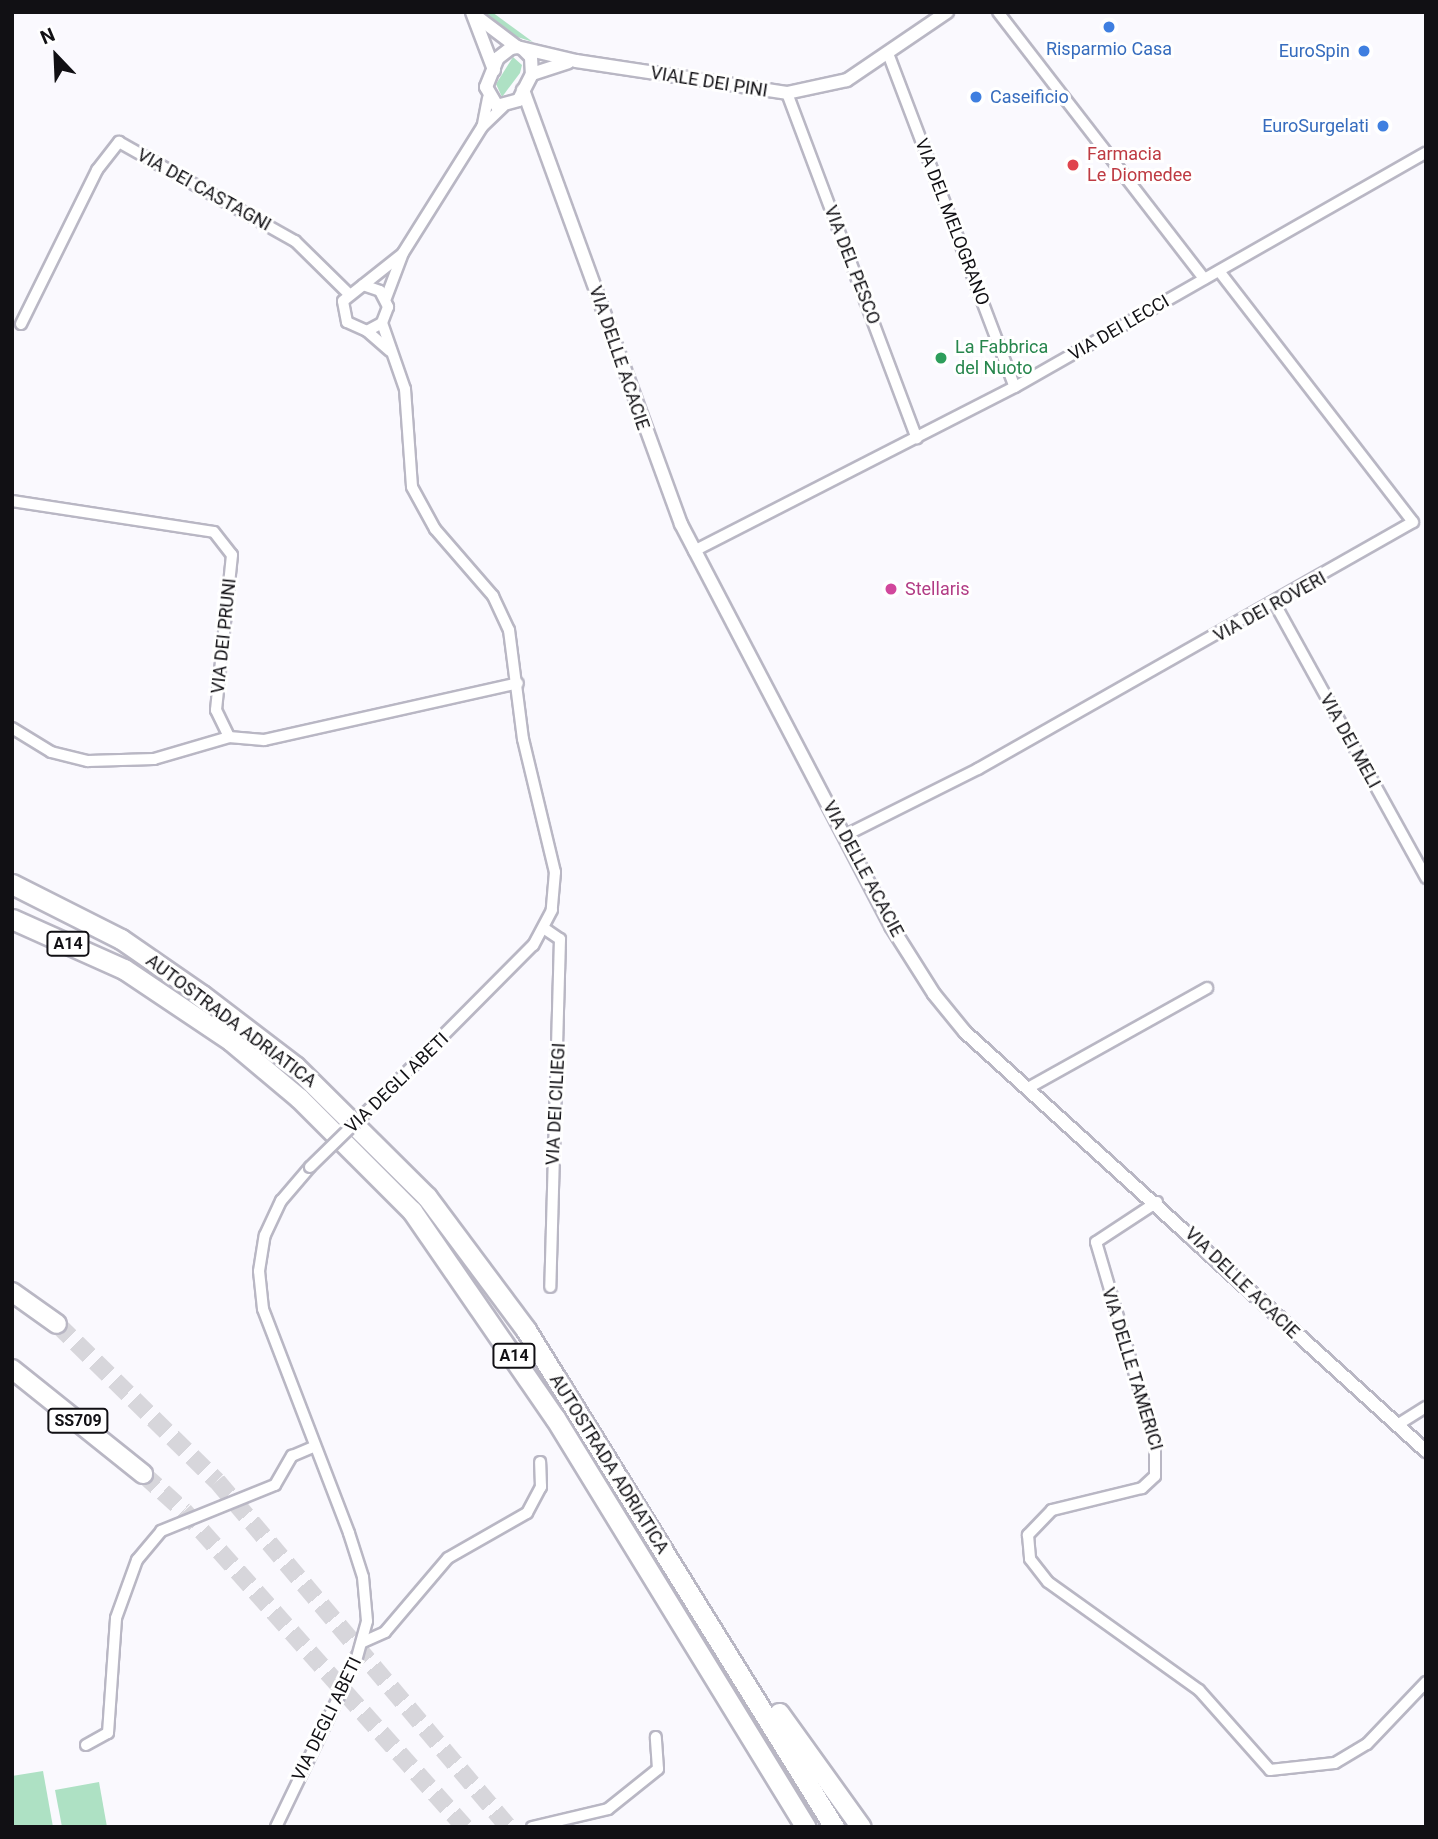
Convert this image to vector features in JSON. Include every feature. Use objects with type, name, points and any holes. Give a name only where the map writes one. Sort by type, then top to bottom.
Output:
[{"type":"highway","name":"AUTOSTRADA ADRIATICA","points":[[12,884],[121,939],[202,995],[295,1066],[378,1142],[476,1257],[616,1475],[834,1827]]},
{"type":"highway","name":"AUTOSTRADA ADRIATICA","points":[[12,919],[124,969],[231,1041],[299,1098],[412,1211],[555,1418],[806,1827]]},
{"type":"highway","points":[[12,1292],[57,1324]]},
{"type":"highway","name":"SS709","points":[[12,1369],[143,1474]]},
{"type":"highway","points":[[616,1475],[834,1797],[861,1827]]},
{"type":"street","points":[[472,12],[531,57],[532,74],[523,90],[482,127],[403,253],[386,298],[383,323],[390,351],[405,389],[412,488],[426,517],[503,612],[517,683],[523,739],[555,872],[545,929]]},
{"type":"street","points":[[472,12],[494,70]]},
{"type":"street","name":"VIALE DEI PINI","points":[[520,48],[576,61],[787,93],[846,80],[890,56],[947,12]]},
{"type":"street","points":[[998,12],[1204,279]]},
{"type":"street","points":[[482,127],[494,70],[501,53],[520,48]]},
{"type":"street","name":"VIA DEL MELOGRANO","points":[[890,56],[1015,387]]},
{"type":"street","name":"VIALE DEI PINI","points":[[532,74],[576,61]]},
{"type":"street","name":"VIA DELLE ACACIE","points":[[523,90],[531,125],[694,551],[844,836],[934,994],[965,1032],[1157,1202],[1426,1451]]},
{"type":"street","name":"VIA DEL PESCO","points":[[787,93],[917,438]]},
{"type":"street","name":"VIA DELLE ACACIE","points":[[488,98],[531,125]]},
{"type":"street","name":"VIA DEI CASTAGNI","points":[[21,324],[97,170],[119,142],[295,241],[348,293]]},
{"type":"street","name":"VIA DEI LECCI","points":[[694,551],[1015,387],[1426,153]]},
{"type":"street","points":[[390,351],[367,331],[345,318],[348,293],[363,285],[403,253]]},
{"type":"street","name":"VIA DEI ROVERI","points":[[844,836],[1275,604],[1413,522],[1219,271]]},
{"type":"street","points":[[363,285],[386,298]]},
{"type":"street","points":[[367,331],[383,323]]},
{"type":"street","name":"VIA DEI PRUNI","points":[[12,501],[214,532],[232,555],[216,710],[229,737]]},
{"type":"street","name":"VIA DEI MELI","points":[[1275,604],[1426,878]]},
{"type":"street","points":[[12,728],[51,751],[88,761],[154,759],[229,737],[264,740],[517,683]]},
{"type":"street","name":"VIA DEGLI ABETI","points":[[276,1827],[363,1642],[363,1577],[263,1309],[258,1270],[281,1201],[310,1167],[390,1089],[545,929]]},
{"type":"street","name":"VIA DEI CILIEGI","points":[[545,929],[560,939],[550,1287]]},
{"type":"street","points":[[1030,1087],[1207,988]]},
{"type":"street","name":"VIA DELLE TAMERICI","points":[[1157,1202],[1096,1242],[1155,1443],[1155,1476],[1142,1488],[1052,1510],[1028,1535],[1030,1559],[1048,1582],[1199,1690],[1270,1770],[1335,1763],[1367,1744],[1426,1682]]},
{"type":"street","points":[[1397,1425],[1426,1407]]},
{"type":"street","points":[[86,1745],[108,1733],[116,1618],[137,1560],[161,1531],[275,1485],[292,1456],[315,1446]]},
{"type":"street","points":[[363,1642],[384,1632],[449,1558],[527,1513],[541,1487],[540,1462]]},
{"type":"street","points":[[532,1827],[608,1809],[657,1769],[656,1737]]},
{"type":"green space","points":[[486,12],[492,12],[533,42],[502,32]]},
{"type":"green space","points":[[513,57],[522,65],[520,73],[502,97],[496,84]]},
{"type":"green space","points":[[43,1771],[53,1827],[12,1827],[12,1776]]},
{"type":"green space","points":[[99,1782],[107,1827],[62,1827],[55,1790]]},
{"type":"tunnel","points":[[57,1324],[217,1481],[508,1827]]},
{"type":"tunnel","points":[[143,1474],[184,1511],[465,1827]]},
{"type":"place","name":"Risparmio Casa","points":[[1109,27]]},
{"type":"place","name":"EuroSpin","points":[[1364,51]]},
{"type":"place","name":"Caseificio","points":[[976,97]]},
{"type":"place","name":"EuroSurgelati","points":[[1383,126]]},
{"type":"place","name":"Farmacia Le Diomedee","points":[[1073,165]]},
{"type":"place","name":"La Fabbrica del Nuoto","points":[[941,358]]},
{"type":"place","name":"Stellaris","points":[[891,589]]}]
